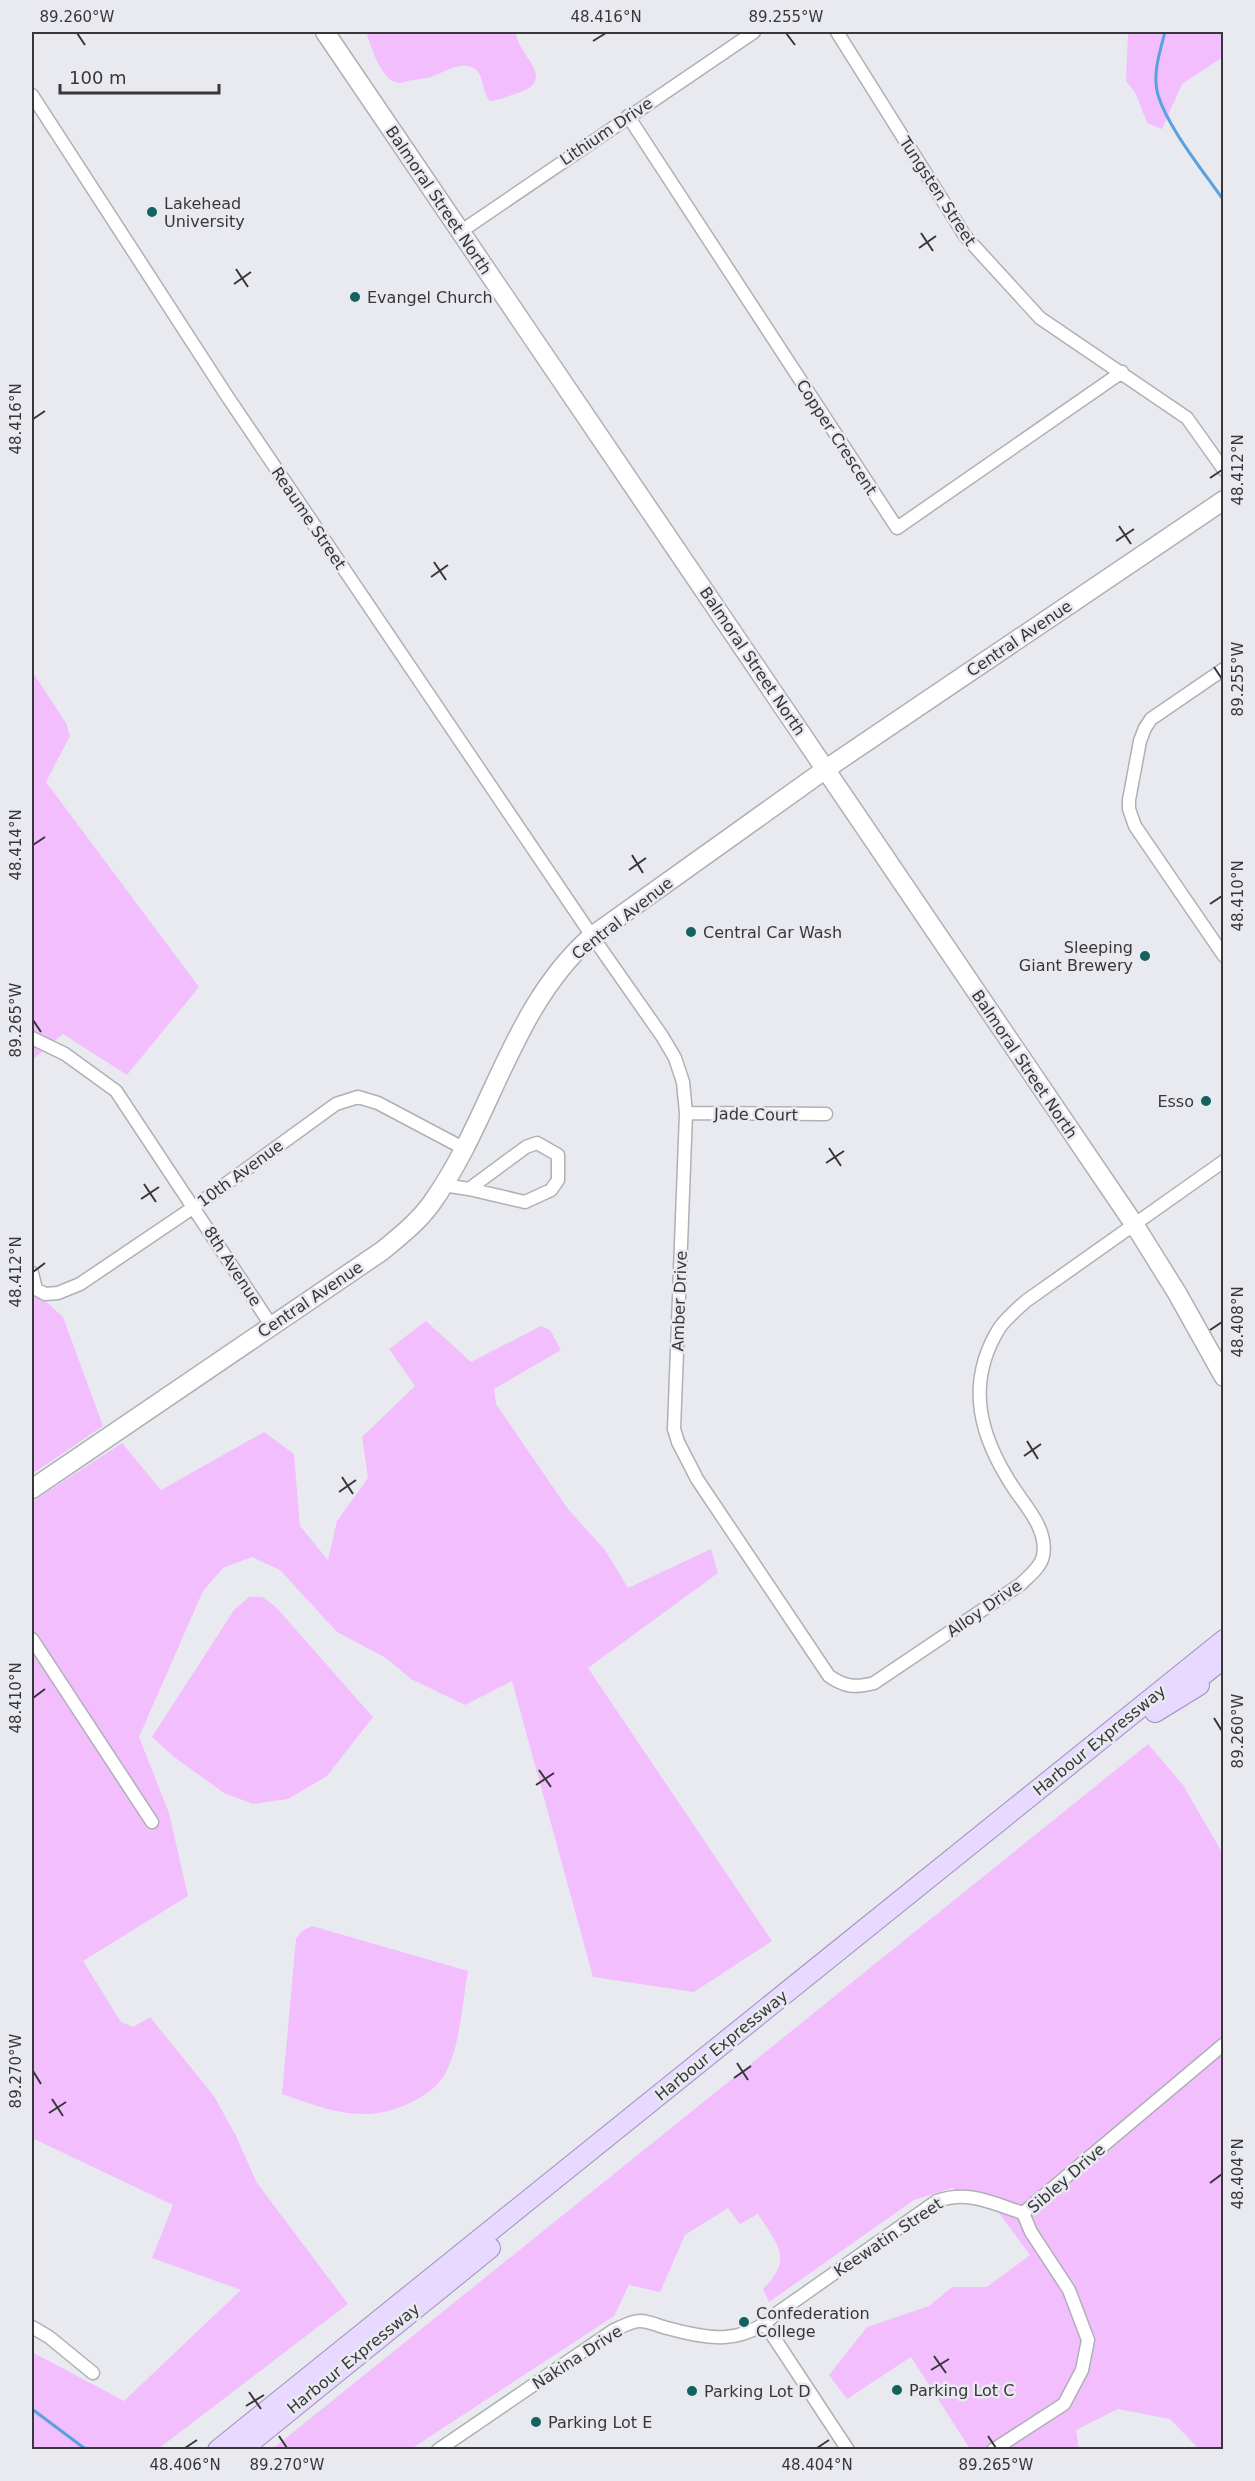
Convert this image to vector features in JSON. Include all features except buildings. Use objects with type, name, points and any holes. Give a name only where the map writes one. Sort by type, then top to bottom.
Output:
[{"type":"main road","name":"Balmoral Street North","points":[[325,32],[1134,1224],[1177,1293],[1224,1377]]},
{"type":"main road","name":"Central Avenue","points":[[32,1488],[382,1251],[416,1221],[431,1204],[443,1185],[538,1000],[572,954],[592,936],[826,769],[1224,500]]},
{"type":"main road","name":"Balmoral Street North","points":[[1177,1293],[1224,1353]]},
{"type":"main road","name":"Harbour Expressway","points":[[218,2450],[1224,1640]]},
{"type":"main road","name":"Harbour Expressway","points":[[241,2450],[1224,1658]]},
{"type":"main road","points":[[1155,1712],[1224,1670]]},
{"type":"street","name":"Lithium Drive","points":[[460,232],[754,32]]},
{"type":"street","name":"Tungsten Street","points":[[837,32],[965,236],[1040,318],[1187,418],[1224,470]]},
{"type":"street","name":"Reaume Street","points":[[32,95],[227,396],[592,936]]},
{"type":"street","name":"Copper Crescent","points":[[628,116],[897,528],[1122,372]]},
{"type":"street","points":[[1224,669],[1150,719],[1140,741],[1129,809],[1135,826],[1224,956]]},
{"type":"street","name":"Amber Drive","points":[[592,936],[662,1036],[675,1058],[683,1082],[686,1113],[674,1429],[697,1479],[811,1652]]},
{"type":"street","name":"8th Avenue","points":[[32,1038],[65,1054],[116,1091],[271,1325]]},
{"type":"street","name":"10th Avenue","points":[[32,1273],[36,1289],[45,1294],[57,1293],[80,1284],[194,1207],[336,1104],[358,1097],[386,1107],[463,1148]]},
{"type":"street","name":"Jade Court","points":[[686,1113],[826,1114]]},
{"type":"street","points":[[443,1185],[525,1202],[550,1190],[558,1180],[558,1155],[537,1143],[526,1147],[469,1189]]},
{"type":"street","name":"Alloy Drive","points":[[811,1652],[828,1676],[841,1684],[856,1688],[874,1683],[1021,1584],[1035,1572],[1043,1557],[1043,1540],[1038,1524],[999,1466],[983,1427],[981,1388],[985,1359],[1002,1325],[1026,1301],[1224,1161]]},
{"type":"street","points":[[32,1639],[152,1822]]},
{"type":"street","name":"Sibley Drive","points":[[993,2450],[1064,2403],[1082,2370],[1088,2340],[1069,2290],[1030,2232],[1023,2213],[1224,2044]]},
{"type":"street","name":"Keewatin Street","points":[[765,2324],[937,2201],[964,2195],[1023,2213]]},
{"type":"street","name":"Nakina Drive","points":[[438,2450],[614,2330],[627,2324],[640,2321],[703,2338],[726,2337],[765,2324]]},
{"type":"street","points":[[765,2324],[848,2450]]},
{"type":"street","points":[[32,2326],[93,2373]]},
{"type":"shaded area","points":[[366,32],[516,32],[522,49],[533,66],[536,74],[535,81],[530,87],[518,93],[490,101],[480,75],[469,66],[457,67],[427,78],[402,83],[393,81],[382,70]]},
{"type":"shaded area","points":[[1128,32],[1223,32],[1223,57],[1182,84],[1162,129],[1147,123],[1136,94],[1126,81]]},
{"type":"shaded area","points":[[32,671],[66,723],[70,736],[46,782],[199,987],[127,1075],[63,1034],[32,1060]]},
{"type":"shaded area","points":[[32,1289],[63,1317],[103,1426],[32,1474]]},
{"type":"shaded area","points":[[426,1321],[471,1362],[541,1326],[550,1330],[561,1350],[494,1389],[496,1404],[568,1509],[605,1550],[628,1588],[711,1549],[718,1573],[588,1668],[772,1941],[694,1992],[593,1977],[512,1681],[465,1705],[411,1679],[386,1658],[337,1632],[280,1570],[252,1557],[223,1568],[203,1591],[139,1737],[169,1813],[188,1896],[83,1961],[121,2022],[133,2027],[150,2017],[214,2096],[236,2136],[257,2183],[348,2304],[158,2449],[32,2449],[32,2352],[124,2401],[241,2290],[152,2258],[173,2205],[32,2138],[32,1502],[122,1443],[161,1490],[264,1432],[294,1454],[300,1526],[328,1560],[337,1521],[368,1478],[362,1437],[415,1386],[389,1349]]},
{"type":"shaded area","points":[[249,1597],[262,1597],[274,1605],[373,1717],[327,1776],[288,1799],[253,1804],[224,1793],[174,1757],[152,1737],[234,1610]]},
{"type":"shaded area","points":[[1148,1744],[1183,1785],[1223,1854],[1223,2449],[1199,2449],[1170,2419],[1118,2409],[1076,2430],[1079,2449],[970,2449],[911,2357],[847,2399],[829,2375],[867,2327],[929,2306],[952,2287],[987,2287],[1030,2255],[996,2209],[952,2188],[914,2200],[769,2302],[763,2289],[778,2269],[780,2252],[777,2244],[758,2214],[740,2224],[728,2208],[685,2235],[660,2292],[629,2285],[614,2316],[411,2449],[271,2450]]},
{"type":"shaded area","points":[[312,1926],[468,1971],[458,2037],[450,2062],[442,2079],[425,2095],[393,2110],[361,2114],[330,2110],[282,2094],[296,1939],[302,1931]]},
{"type":"waterway","points":[[1165,32],[1156,71],[1158,95],[1178,135],[1224,201]]},
{"type":"waterway","points":[[32,2409],[84,2448],[96,2450]]},
{"type":"place","name":"Lakehead University","points":[[152,212]]},
{"type":"place","name":"Evangel Church","points":[[355,297]]},
{"type":"place","name":"Central Car Wash","points":[[691,932]]},
{"type":"place","name":"Sleeping Giant Brewery","points":[[1145,956]]},
{"type":"place","name":"Esso","points":[[1206,1101]]},
{"type":"place","name":"Confederation College","points":[[744,2322]]},
{"type":"place","name":"Parking Lot C","points":[[897,2390]]},
{"type":"place","name":"Parking Lot D","points":[[692,2391]]},
{"type":"place","name":"Parking Lot E","points":[[536,2422]]}]
